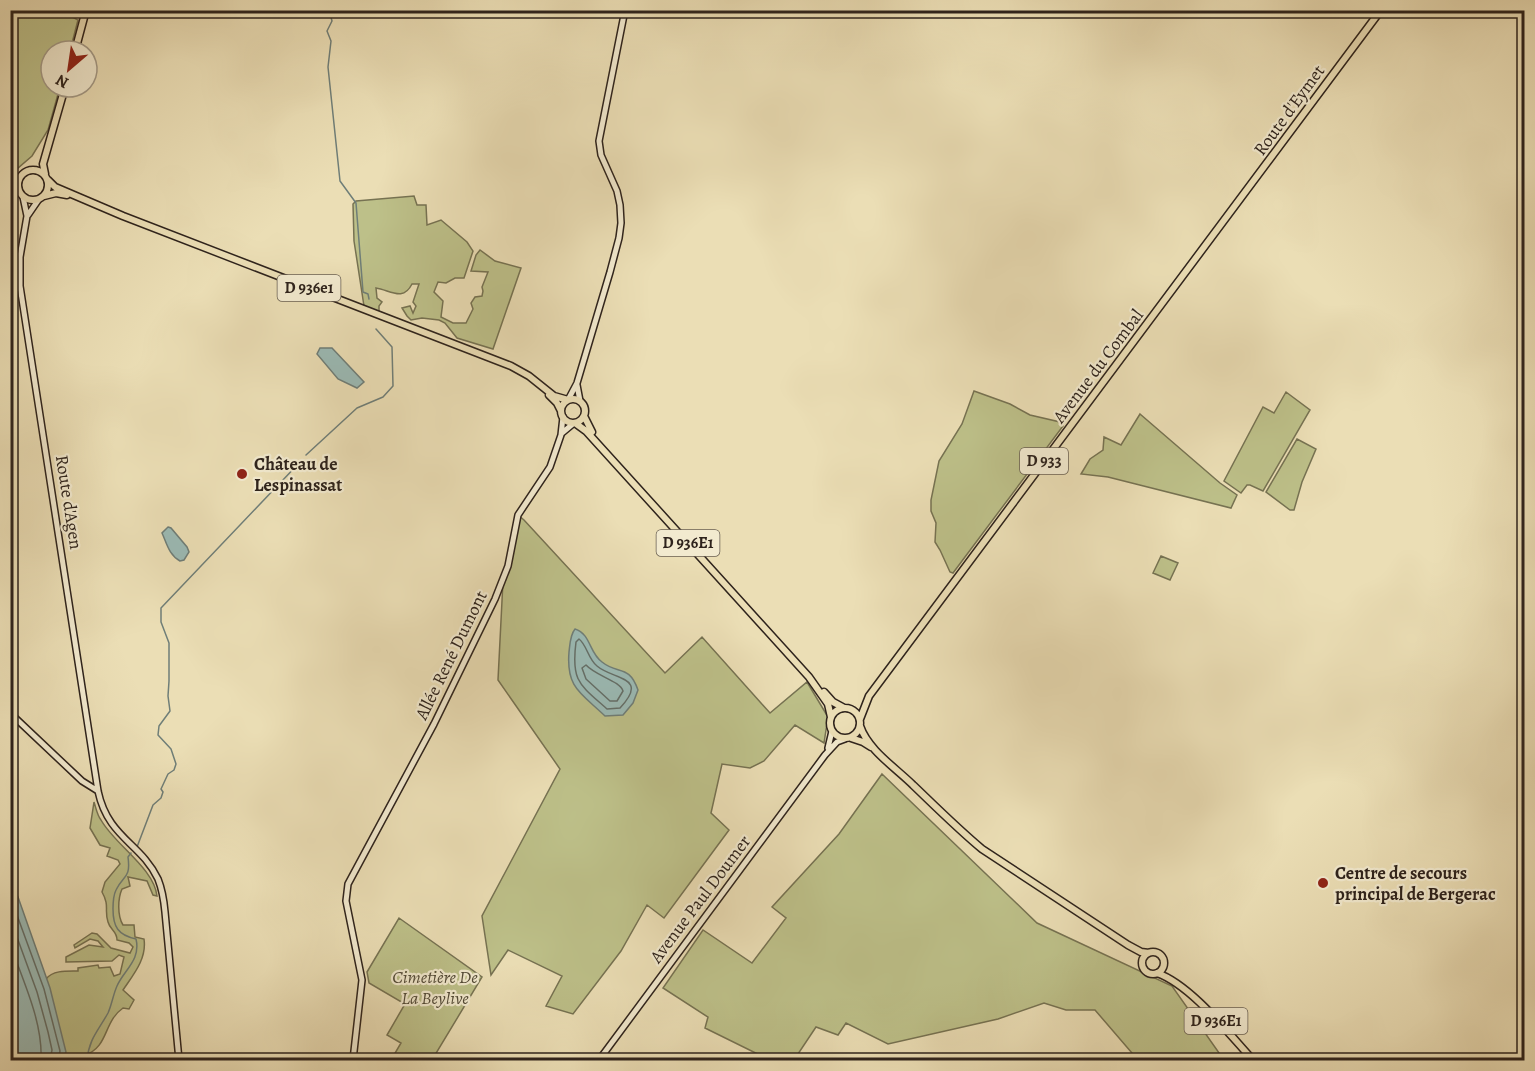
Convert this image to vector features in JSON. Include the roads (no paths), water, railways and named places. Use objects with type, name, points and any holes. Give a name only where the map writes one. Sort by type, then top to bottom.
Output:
[{"type":"main road","points":[[78,39],[86,10]]},
{"type":"main road","points":[[577,383],[580,401],[585,408],[584,416],[574,423],[568,422],[562,414],[563,404],[568,400],[577,383],[619,238],[620,205],[617,191],[601,155],[599,141],[625,10]]},
{"type":"main road","name":"Route d'Eymet","points":[[1221,227],[1381,10]]},
{"type":"main road","points":[[10,191],[31,200],[41,197],[48,188],[43,164],[61,99]]},
{"type":"main road","points":[[10,184],[39,162],[48,143]]},
{"type":"main road","points":[[31,169],[46,178]]},
{"type":"main road","points":[[19,178],[18,187],[22,195]]},
{"type":"main road","name":"D 936e1","points":[[46,178],[55,187],[123,216],[511,366],[529,376],[554,396],[568,400]]},
{"type":"main road","name":"D 936e1","points":[[41,197],[56,193],[83,200],[125,219],[510,370],[541,389],[557,403],[562,414]]},
{"type":"main road","name":"Route d'Agen","points":[[22,195],[26,204],[27,216],[20,256],[20,286],[100,804],[108,820],[147,863],[159,881],[165,912],[179,1060]]},
{"type":"main road","name":"Route d'Agen","points":[[27,216],[41,197]]},
{"type":"main road","name":"Avenue du Combal","points":[[869,696],[1221,227]]},
{"type":"main road","points":[[568,400],[580,401]]},
{"type":"main road","name":"Allée René Dumont","points":[[353,1060],[362,980],[346,901],[349,882],[434,724],[495,599],[508,566],[518,515],[545,476],[561,435],[562,414]]},
{"type":"main road","name":"D 936e1","points":[[584,416],[594,434],[668,516]]},
{"type":"main road","name":"Allée René Dumont","points":[[561,435],[574,423]]},
{"type":"main road","name":"D 936E1","points":[[574,423],[586,431],[804,671],[828,705],[831,717]]},
{"type":"main road","name":"D 936E1","points":[[668,516],[801,663],[833,702],[846,708]]},
{"type":"main road","name":"D 933","points":[[846,708],[856,706],[869,696]]},
{"type":"main road","name":"D 933","points":[[860,722],[869,696]]},
{"type":"main road","points":[[880,753],[863,741],[837,737],[830,726],[831,717],[836,711],[846,708],[855,712],[866,738],[937,809],[982,849],[1128,945],[1141,952],[1159,954],[1164,959],[1164,964],[1157,973],[1147,971],[1128,945]]},
{"type":"main road","points":[[10,713],[87,784],[98,790]]},
{"type":"main road","points":[[825,755],[837,742],[858,731],[860,722]]},
{"type":"main road","points":[[825,755],[832,731]]},
{"type":"main road","name":"Avenue Paul Doumer","points":[[598,1060],[825,755]]},
{"type":"main road","points":[[87,784],[96,776]]},
{"type":"main road","points":[[1142,962],[1149,953]]},
{"type":"main road","name":"D 936E1","points":[[1164,964],[1177,983],[1254,1060]]},
{"type":"main road","name":"D 936E1","points":[[1157,973],[1177,983]]},
{"type":"water","points":[[320,348],[332,348],[364,382],[357,388],[338,379],[317,354]]},
{"type":"water","points":[[168,527],[187,547],[189,552],[184,560],[176,559],[169,549],[162,533]]},
{"type":"water","points":[[575,629],[584,635],[602,662],[627,673],[635,682],[638,690],[633,703],[623,715],[605,716],[582,695],[573,682],[570,674],[569,652],[571,637]]},
{"type":"water","points":[[11,882],[50,988],[66,1052],[63,1060],[11,1060]]},
{"type":"waterway","points":[[329,10],[332,21],[327,31],[331,41],[328,67],[340,181],[356,203],[363,292],[368,294],[369,299]]},
{"type":"waterway","points":[[306,455],[357,408],[383,397],[393,386],[392,347],[376,329]]},
{"type":"waterway","points":[[137,847],[153,805],[161,798],[163,792],[161,789],[176,764],[171,749],[158,735],[159,726],[170,711],[169,643],[161,622],[161,608],[301,461]]},
{"type":"waterway","points":[[87,1060],[92,1041],[108,1013],[117,986],[136,953],[136,939],[125,935],[118,929],[113,915],[114,895],[127,873],[128,857],[131,853]]},
{"type":"place","name":"Château de Lespinassat","points":[[242,474]]},
{"type":"place","name":"Centre de secours principal de Bergerac","points":[[1323,883]]},
{"type":"park label","name":"Cimetière De La Beylive","points":[[435,987]]}]
